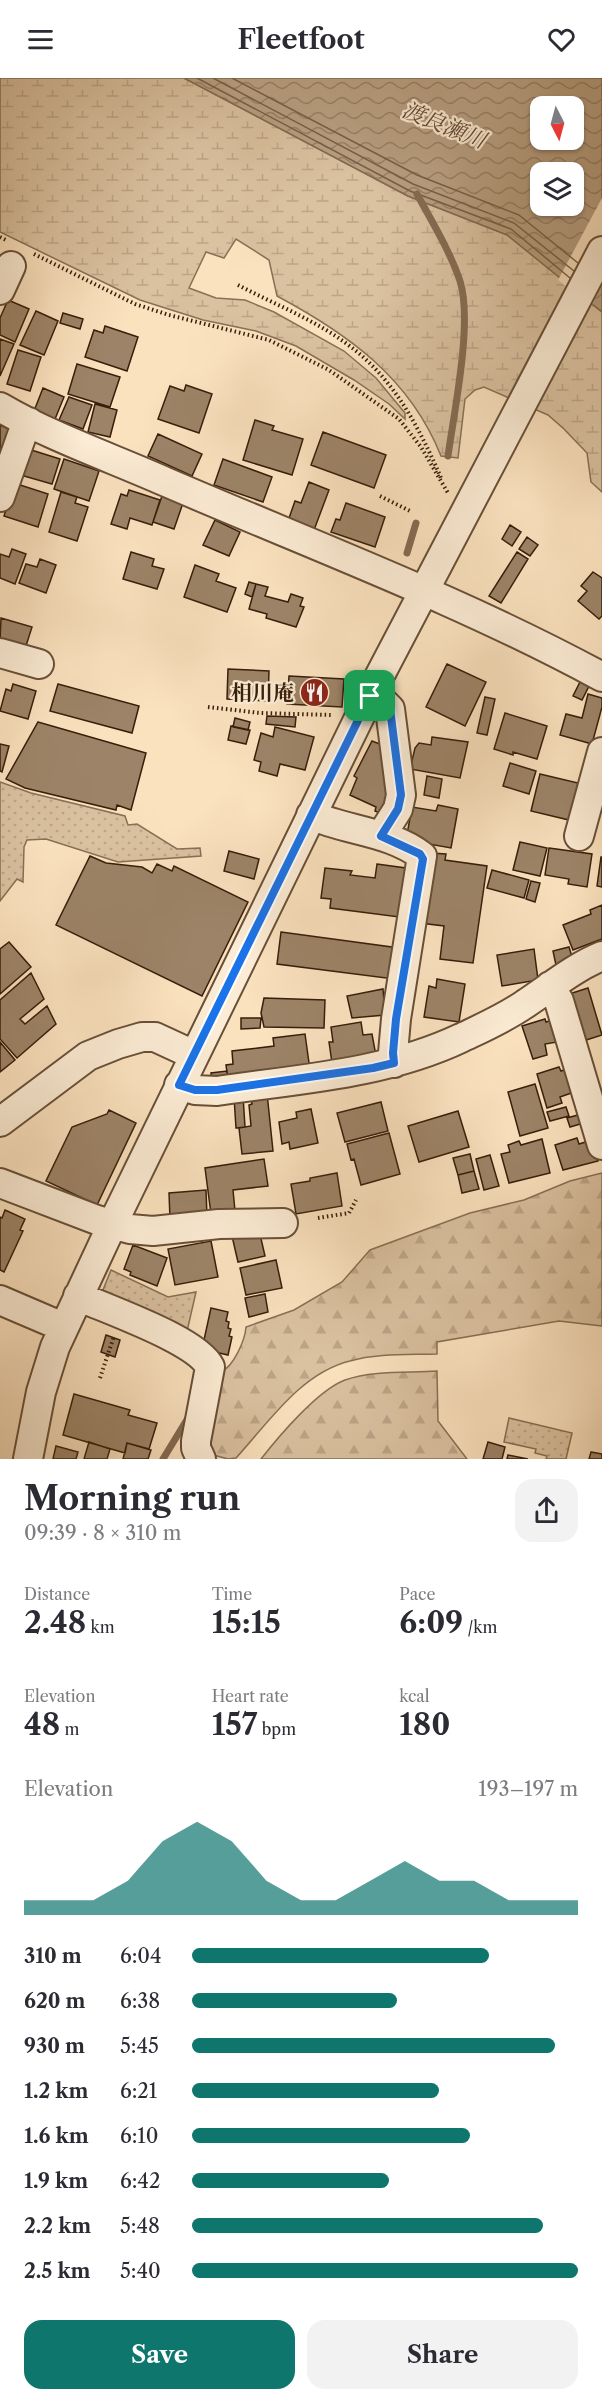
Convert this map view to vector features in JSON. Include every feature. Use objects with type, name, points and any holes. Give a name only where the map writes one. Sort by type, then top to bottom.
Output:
[{"type":"street","points":[[28,1459],[41,1392],[63,1327],[179,1085],[423,590],[456,504],[510,425],[602,251]]},
{"type":"street","points":[[0,407],[29,422],[423,590],[602,677]]},
{"type":"street","points":[[0,496],[29,422]]},
{"type":"street","points":[[0,653],[39,664]]},
{"type":"street","points":[[370,696],[383,702],[390,709],[401,795],[398,809],[381,836]]},
{"type":"street","points":[[579,836],[602,752]]},
{"type":"street","points":[[311,815],[325,822],[381,836],[420,854],[423,859],[396,1019],[394,1063]]},
{"type":"street","points":[[179,1085],[195,1090],[217,1090],[394,1063],[458,1039],[524,1005],[580,965],[602,956]]},
{"type":"street","points":[[550,986],[559,1001],[602,1144]]},
{"type":"street","points":[[0,1122],[88,1056],[118,1044],[142,1037],[155,1037],[194,1055]]},
{"type":"street","points":[[0,1183],[44,1202],[112,1225],[153,1230],[219,1224],[283,1223]]},
{"type":"street","points":[[78,1296],[161,1332],[207,1361],[210,1367],[196,1441],[196,1448],[201,1459]]},
{"type":"street","points":[[0,1300],[63,1327]]},
{"type":"path","points":[[0,237],[14,263],[180,319],[268,340],[291,349],[329,370],[359,388],[399,420],[421,447],[456,504]]},
{"type":"path","points":[[238,285],[305,319],[347,344],[374,367],[410,413],[456,504]]},
{"type":"path","points":[[380,496],[410,511]]},
{"type":"path","points":[[208,707],[339,716]]},
{"type":"path","points":[[318,1218],[349,1213],[356,1200]]},
{"type":"path","points":[[100,1378],[117,1328]]},
{"type":"green space","points":[[0,78],[184,78],[408,196],[508,235],[602,312],[602,492],[591,482],[587,453],[564,429],[548,415],[484,387],[475,390],[465,399],[458,458],[441,456],[428,428],[394,381],[352,343],[277,296],[269,260],[236,239],[224,258],[206,252],[189,288],[216,298],[245,300],[274,312],[344,351],[376,378],[405,413],[405,419],[389,404],[354,380],[296,346],[256,331],[203,320],[140,300],[0,232]]},
{"type":"green space","points":[[0,782],[31,793],[125,816],[128,825],[137,824],[177,849],[200,848],[201,856],[118,862],[46,839],[27,840],[24,847],[23,882],[17,879],[0,901]]},
{"type":"green space","points":[[602,1173],[602,1326],[559,1321],[437,1342],[437,1354],[382,1356],[350,1361],[332,1367],[301,1387],[236,1458],[228,1459],[210,1454],[203,1439],[221,1372],[226,1369],[238,1352],[246,1327],[294,1310],[342,1282],[370,1250],[470,1213],[524,1200],[570,1181]]},
{"type":"green space","points":[[111,1270],[168,1297],[196,1292],[186,1336],[101,1295]]},
{"type":"green space","points":[[437,1371],[438,1421],[467,1459],[261,1459],[311,1403],[334,1385],[356,1377],[379,1373]]},
{"type":"green space","points":[[509,1418],[572,1433],[566,1459],[546,1459],[547,1456],[535,1453],[536,1449],[504,1442]]},
{"type":"water","name":"渡良瀬川","points":[[184,78],[602,78],[602,312],[507,235],[408,196]]},
{"type":"pier","points":[[602,198],[602,285],[591,307],[558,280]]},
{"type":"building","points":[[8,300],[29,309],[15,342],[0,335],[0,318]]},
{"type":"building","points":[[36,311],[58,321],[44,355],[20,345]]},
{"type":"building","points":[[63,313],[83,319],[80,329],[60,323]]},
{"type":"building","points":[[105,326],[138,337],[127,371],[85,357],[94,330],[103,333]]},
{"type":"building","points":[[0,339],[14,344],[0,376]]},
{"type":"building","points":[[18,350],[41,357],[30,391],[7,384]]},
{"type":"building","points":[[77,364],[120,377],[110,407],[68,394]]},
{"type":"building","points":[[186,385],[212,394],[199,433],[158,419],[170,386],[184,391]]},
{"type":"building","points":[[43,388],[64,397],[55,419],[34,411]]},
{"type":"building","points":[[69,397],[92,405],[83,429],[59,420]]},
{"type":"building","points":[[95,404],[117,410],[110,437],[88,432]]},
{"type":"building","points":[[255,420],[274,426],[272,430],[303,439],[292,475],[243,460]]},
{"type":"building","points":[[0,425],[13,431],[0,459]]},
{"type":"building","points":[[323,432],[386,455],[374,488],[311,465]]},
{"type":"building","points":[[158,434],[202,454],[192,476],[148,456]]},
{"type":"building","points":[[25,448],[60,459],[52,484],[17,474]]},
{"type":"building","points":[[64,459],[99,471],[89,501],[54,489]]},
{"type":"building","points":[[223,459],[272,477],[263,502],[214,485]]},
{"type":"building","points":[[309,482],[329,490],[314,530],[288,521],[295,501],[301,503]]},
{"type":"building","points":[[14,483],[48,494],[38,527],[4,516]]},
{"type":"building","points":[[129,490],[160,500],[152,525],[130,518],[127,529],[111,524],[121,494],[127,496]]},
{"type":"building","points":[[61,492],[77,497],[75,503],[88,507],[77,541],[49,532]]},
{"type":"building","points":[[162,496],[183,503],[174,529],[153,522]]},
{"type":"building","points":[[346,503],[385,517],[375,547],[331,532],[336,519],[340,520]]},
{"type":"building","points":[[215,520],[240,532],[229,556],[203,545]]},
{"type":"building","points":[[510,525],[521,532],[512,546],[502,539]]},
{"type":"building","points":[[527,537],[538,545],[530,556],[519,549]]},
{"type":"building","points":[[12,549],[26,554],[15,584],[0,578],[0,554],[9,557]]},
{"type":"building","points":[[131,552],[154,559],[152,566],[164,569],[157,589],[123,579]]},
{"type":"building","points":[[517,552],[528,559],[501,603],[489,596]]},
{"type":"building","points":[[40,559],[56,565],[46,593],[19,583],[26,564],[37,567]]},
{"type":"building","points":[[195,565],[219,574],[216,581],[236,588],[227,612],[184,597]]},
{"type":"building","points":[[593,572],[602,578],[602,616],[599,619],[578,601],[587,591],[581,586]]},
{"type":"building","points":[[249,582],[256,584],[252,597],[245,594]]},
{"type":"building","points":[[256,584],[268,587],[265,596],[288,602],[291,594],[303,598],[300,606],[304,607],[296,627],[266,618],[267,614],[249,609]]},
{"type":"building","points":[[1,618],[32,627],[25,649],[0,641]]},
{"type":"building","points":[[447,664],[486,682],[465,726],[426,707]]},
{"type":"building","points":[[228,669],[269,671],[268,701],[227,699]]},
{"type":"building","points":[[289,676],[344,679],[342,707],[287,704]]},
{"type":"building","points":[[581,680],[590,684],[582,700],[573,696]]},
{"type":"building","points":[[13,684],[36,691],[28,719],[0,711],[6,689],[11,691]]},
{"type":"building","points":[[58,684],[139,706],[132,733],[50,711]]},
{"type":"building","points":[[588,694],[602,698],[602,707],[592,744],[560,735],[566,714],[582,718]]},
{"type":"building","points":[[485,697],[495,699],[487,735],[477,733]]},
{"type":"building","points":[[505,713],[547,726],[537,759],[494,749]]},
{"type":"building","points":[[267,716],[296,717],[295,727],[266,724]]},
{"type":"building","points":[[235,718],[250,722],[248,730],[233,727]]},
{"type":"building","points":[[38,722],[146,753],[131,810],[117,805],[116,810],[25,788],[6,779]]},
{"type":"building","points":[[231,726],[250,730],[246,744],[228,740]]},
{"type":"building","points":[[275,727],[314,737],[305,770],[280,764],[277,776],[259,771],[261,762],[254,760],[261,733],[273,737]]},
{"type":"building","points":[[432,737],[468,742],[460,778],[410,769],[415,748],[419,743],[431,745]]},
{"type":"building","points":[[372,741],[385,746],[388,816],[375,811],[376,807],[350,795],[357,778],[354,776]]},
{"type":"building","points":[[0,744],[9,746],[2,772],[0,771]]},
{"type":"building","points":[[510,763],[536,771],[529,794],[503,786]]},
{"type":"building","points":[[540,774],[578,783],[569,820],[531,811]]},
{"type":"building","points":[[427,776],[442,779],[439,798],[424,795]]},
{"type":"building","points":[[438,805],[458,809],[451,848],[406,840],[412,807],[436,811]]},
{"type":"building","points":[[520,842],[547,848],[540,876],[513,870]]},
{"type":"building","points":[[549,848],[592,854],[587,887],[568,884],[569,879],[545,875]]},
{"type":"building","points":[[229,851],[259,859],[254,879],[224,871]]},
{"type":"building","points":[[430,853],[446,854],[445,860],[487,866],[473,963],[440,959],[444,926],[420,923]]},
{"type":"building","points":[[90,856],[106,863],[142,867],[152,873],[157,864],[172,871],[174,866],[248,902],[202,996],[56,925]]},
{"type":"building","points":[[602,857],[602,887],[597,886]]},
{"type":"building","points":[[377,864],[413,869],[407,918],[330,908],[331,899],[321,898],[325,868],[352,871],[350,875],[375,878]]},
{"type":"building","points":[[492,870],[529,880],[524,898],[487,888]]},
{"type":"building","points":[[531,881],[540,883],[535,902],[526,899]]},
{"type":"building","points":[[602,905],[602,939],[573,950],[563,925],[591,914],[590,910]]},
{"type":"building","points":[[281,932],[399,948],[394,979],[277,964]]},
{"type":"building","points":[[9,942],[31,967],[0,994],[0,949]]},
{"type":"building","points":[[569,947],[573,960],[556,965],[553,951]]},
{"type":"building","points":[[534,949],[538,980],[502,986],[497,955]]},
{"type":"building","points":[[31,973],[44,999],[20,1019],[25,1024],[47,1006],[56,1024],[17,1058],[0,1039],[0,1000]]},
{"type":"building","points":[[437,979],[465,984],[459,1022],[424,1017],[429,986],[436,988]]},
{"type":"building","points":[[588,988],[602,1035],[580,1042],[566,995]]},
{"type":"building","points":[[383,989],[385,1015],[352,1018],[347,996]]},
{"type":"building","points":[[264,998],[325,1000],[324,1028],[264,1027],[261,1013]]},
{"type":"building","points":[[241,1018],[261,1018],[260,1028],[241,1029]]},
{"type":"building","points":[[545,1019],[546,1022],[556,1019],[563,1041],[545,1044],[547,1055],[533,1059],[522,1026]]},
{"type":"building","points":[[361,1022],[363,1035],[372,1034],[376,1056],[332,1063],[329,1042],[333,1042],[331,1027]]},
{"type":"building","points":[[305,1034],[310,1070],[228,1080],[226,1065],[233,1064],[232,1051],[274,1046],[273,1038]]},
{"type":"building","points":[[0,1042],[15,1060],[0,1072]]},
{"type":"building","points":[[559,1067],[561,1071],[570,1068],[577,1091],[560,1097],[562,1103],[547,1108],[537,1074]]},
{"type":"building","points":[[227,1071],[228,1080],[212,1082],[211,1073]]},
{"type":"building","points":[[535,1084],[548,1128],[520,1136],[508,1092]]},
{"type":"building","points":[[267,1093],[273,1151],[242,1154],[239,1128],[251,1126],[249,1105],[252,1104],[251,1095]]},
{"type":"building","points":[[243,1096],[245,1127],[236,1128],[234,1097]]},
{"type":"building","points":[[381,1102],[388,1131],[345,1142],[337,1113]]},
{"type":"building","points":[[566,1107],[569,1116],[550,1121],[547,1112]]},
{"type":"building","points":[[311,1109],[318,1143],[290,1149],[289,1142],[282,1144],[279,1122],[297,1118],[296,1112]]},
{"type":"building","points":[[109,1110],[136,1123],[97,1205],[46,1181],[72,1127],[107,1114]]},
{"type":"building","points":[[458,1111],[469,1147],[419,1162],[408,1126]]},
{"type":"building","points":[[585,1113],[587,1122],[570,1127],[567,1118]]},
{"type":"building","points":[[389,1133],[400,1174],[361,1185],[347,1144]]},
{"type":"building","points":[[577,1138],[579,1144],[592,1140],[598,1161],[563,1170],[555,1145]]},
{"type":"building","points":[[542,1139],[550,1173],[509,1183],[501,1154],[510,1152],[508,1145],[519,1141],[521,1145]]},
{"type":"building","points":[[470,1154],[474,1171],[458,1175],[453,1158]]},
{"type":"building","points":[[490,1155],[499,1186],[484,1190],[476,1159]]},
{"type":"building","points":[[264,1159],[268,1186],[233,1190],[235,1211],[211,1214],[205,1168]]},
{"type":"building","points":[[474,1171],[479,1189],[462,1193],[458,1175]]},
{"type":"building","points":[[337,1173],[342,1206],[296,1214],[291,1184]]},
{"type":"building","points":[[206,1190],[207,1217],[170,1219],[169,1193]]},
{"type":"building","points":[[5,1210],[25,1219],[20,1230],[23,1231],[4,1272],[0,1270],[0,1217],[2,1218]]},
{"type":"building","points":[[259,1230],[265,1256],[238,1262],[232,1236]]},
{"type":"building","points":[[211,1241],[218,1277],[175,1285],[168,1249]]},
{"type":"building","points":[[133,1245],[167,1258],[157,1286],[130,1275],[131,1272],[124,1269]]},
{"type":"building","points":[[276,1260],[282,1288],[246,1295],[240,1268]]},
{"type":"building","points":[[265,1294],[268,1312],[249,1317],[245,1298]]},
{"type":"building","points":[[211,1308],[228,1312],[226,1321],[229,1322],[228,1328],[231,1329],[229,1336],[232,1337],[228,1355],[202,1349]]},
{"type":"building","points":[[106,1335],[120,1340],[115,1357],[101,1352]]},
{"type":"building","points":[[74,1394],[130,1410],[128,1415],[157,1423],[149,1449],[127,1443],[125,1453],[63,1435]]},
{"type":"building","points":[[89,1442],[110,1449],[107,1459],[84,1459]]},
{"type":"building","points":[[488,1442],[505,1447],[502,1459],[483,1459]]},
{"type":"building","points":[[127,1443],[151,1450],[148,1459],[123,1459]]},
{"type":"building","points":[[56,1446],[78,1452],[76,1459],[53,1459]]},
{"type":"building","points":[[591,1452],[602,1454],[602,1459],[589,1459]]},
{"type":"building","points":[[508,1455],[528,1459],[507,1459]]},
{"type":"waterway","points":[[417,194],[451,259],[460,281],[463,298],[461,367],[448,456]]},
{"type":"waterway","points":[[407,553],[416,523]]},
{"type":"waterway","points":[[163,1459],[191,1413]]},
{"type":"place","name":"相川庵","points":[[315,692]]},
{"type":"route","points":[[370,696],[383,702],[390,709],[401,795],[398,809],[381,836],[420,854],[423,859],[396,1019],[394,1063],[217,1090],[195,1090],[179,1085],[224,996],[370,696]]}]
